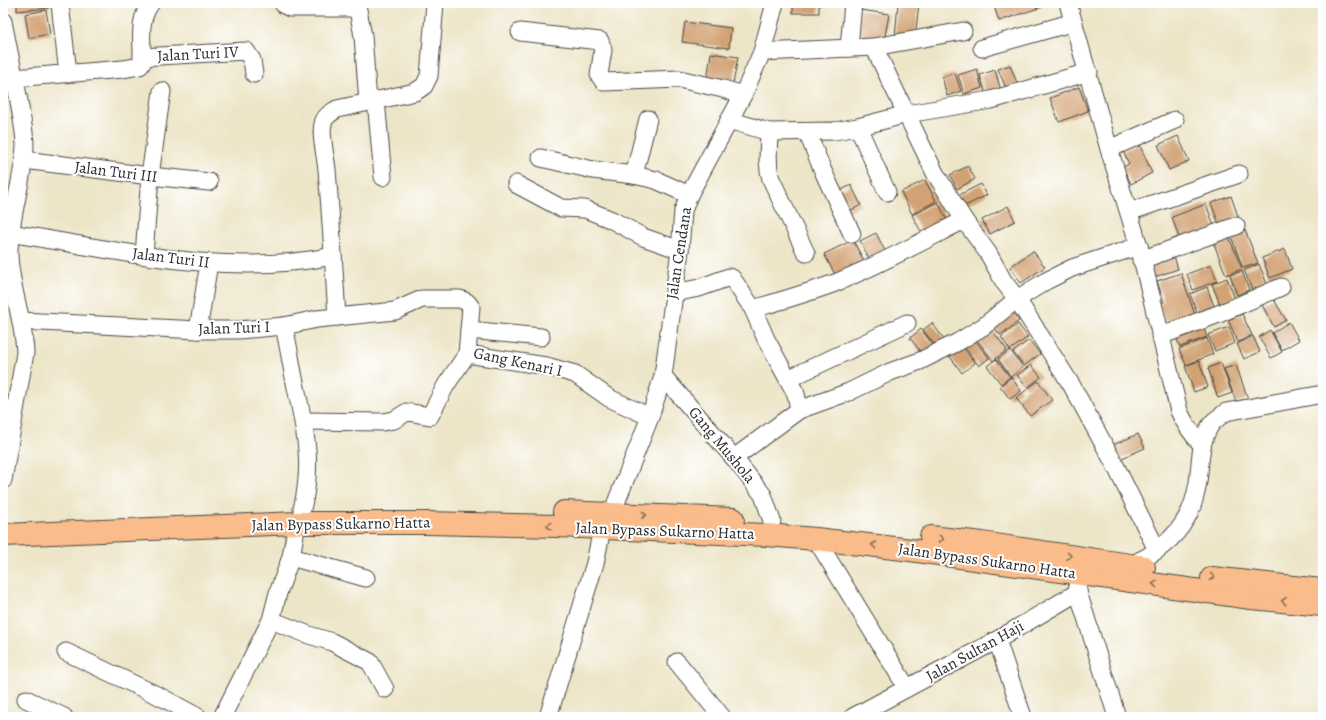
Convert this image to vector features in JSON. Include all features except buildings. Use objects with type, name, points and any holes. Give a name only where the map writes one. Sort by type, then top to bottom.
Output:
[{"type":"highway","name":"Jalan Bypass Sukarno Hatta","points":[[3,535],[299,516]]},
{"type":"highway","name":"Jalan Bypass Sukarno Hatta","points":[[3,520],[299,516],[426,523],[772,520],[982,543],[1179,574],[1323,590]]},
{"type":"highway","name":"Jalan Bypass Sukarno Hatta","points":[[607,521],[816,539],[903,549],[1078,583],[1323,605]]},
{"type":"street","points":[[142,57],[141,30],[144,18],[151,3]]},
{"type":"street","points":[[284,3],[284,5],[290,8],[334,6],[358,10],[383,177]]},
{"type":"street","points":[[337,317],[334,256],[322,126],[325,118],[337,109],[415,92],[421,89],[427,82],[429,76],[435,3]]},
{"type":"street","name":"Jalan Cendana","points":[[548,717],[607,521],[650,417],[663,376],[671,307],[680,250],[683,212],[689,195],[743,95],[762,52],[775,3]]},
{"type":"street","points":[[849,48],[853,3]]},
{"type":"street","points":[[1068,3],[1089,72],[1109,149],[1129,212],[1183,421],[1190,432],[1202,445]]},
{"type":"street","points":[[60,4],[68,73]]},
{"type":"street","points":[[3,21],[24,131],[24,160],[10,232],[10,267],[24,336],[25,352],[3,480]]},
{"type":"street","points":[[982,48],[1074,23]]},
{"type":"street","points":[[762,52],[874,47],[963,31]]},
{"type":"street","points":[[520,32],[600,41],[603,50],[598,75],[604,82],[679,79],[724,89],[743,95]]},
{"type":"street","points":[[874,47],[935,173],[964,220],[988,253],[1004,282],[1017,299],[1075,393],[1115,465],[1157,550]]},
{"type":"street","name":"Jalan Turi IV","points":[[14,78],[123,69],[140,66],[142,63],[142,57],[246,51],[252,60],[254,74]]},
{"type":"street","points":[[729,120],[770,132],[834,131],[858,127],[907,114],[990,100],[1089,72]]},
{"type":"street","points":[[144,255],[150,176],[162,91]]},
{"type":"street","points":[[634,175],[648,119]]},
{"type":"street","points":[[1109,149],[1175,120]]},
{"type":"street","points":[[858,127],[887,192]]},
{"type":"street","points":[[770,132],[768,172],[806,253]]},
{"type":"street","points":[[808,132],[823,171],[852,234]]},
{"type":"street","points":[[541,158],[593,170],[634,175],[656,180],[689,195]]},
{"type":"street","name":"Jalan Turi III","points":[[24,160],[209,182]]},
{"type":"street","points":[[1129,212],[1239,174]]},
{"type":"street","points":[[516,184],[561,208],[586,209],[612,220],[643,237],[680,250]]},
{"type":"street","points":[[753,309],[806,293],[852,276],[964,220]]},
{"type":"street","points":[[734,458],[799,410],[849,392],[890,372],[920,361],[958,342],[984,326],[1017,299],[1046,281],[1072,268],[1140,253],[1236,226]]},
{"type":"street","name":"Jalan Turi II","points":[[10,232],[144,255],[209,264],[286,264],[334,256]]},
{"type":"street","points":[[198,330],[209,264]]},
{"type":"street","points":[[674,293],[699,288],[731,277],[737,283],[753,309],[766,339],[796,394],[799,410]]},
{"type":"street","points":[[1160,336],[1221,313],[1281,287]]},
{"type":"street","name":"Gang Kenari I","points":[[284,326],[318,319],[395,311],[422,300],[460,299],[467,302],[471,307],[467,354],[546,366],[575,374],[609,398],[650,417]]},
{"type":"street","name":"Jalan Turi I","points":[[21,321],[198,330],[239,330],[284,326],[304,421],[308,466],[306,495],[299,516],[291,557],[278,593],[271,620],[222,717]]},
{"type":"street","points":[[788,379],[907,323]]},
{"type":"street","points":[[469,330],[541,337]]},
{"type":"street","points":[[304,421],[383,422],[394,420],[409,412],[430,416],[446,385],[467,354]]},
{"type":"street","name":"Gang Mushola","points":[[663,376],[734,458],[763,495],[772,520]]},
{"type":"street","points":[[1129,565],[1141,560],[1157,550],[1179,528],[1187,517],[1193,504],[1198,483],[1202,445],[1207,431],[1213,422],[1226,412],[1323,394]]},
{"type":"street","points":[[816,539],[907,688]]},
{"type":"street","points":[[291,557],[366,578]]},
{"type":"street","points":[[1078,583],[1117,717]]},
{"type":"street","name":"Jalan Sultan Haji","points":[[853,717],[883,710],[907,688],[997,640],[1078,583]]},
{"type":"street","points":[[271,620],[309,635],[332,642],[370,662],[385,689]]},
{"type":"street","points":[[997,640],[1023,717]]},
{"type":"street","points":[[66,652],[163,698],[198,717]]},
{"type":"street","points":[[677,662],[722,717]]},
{"type":"street","points":[[26,699],[64,717]]}]
